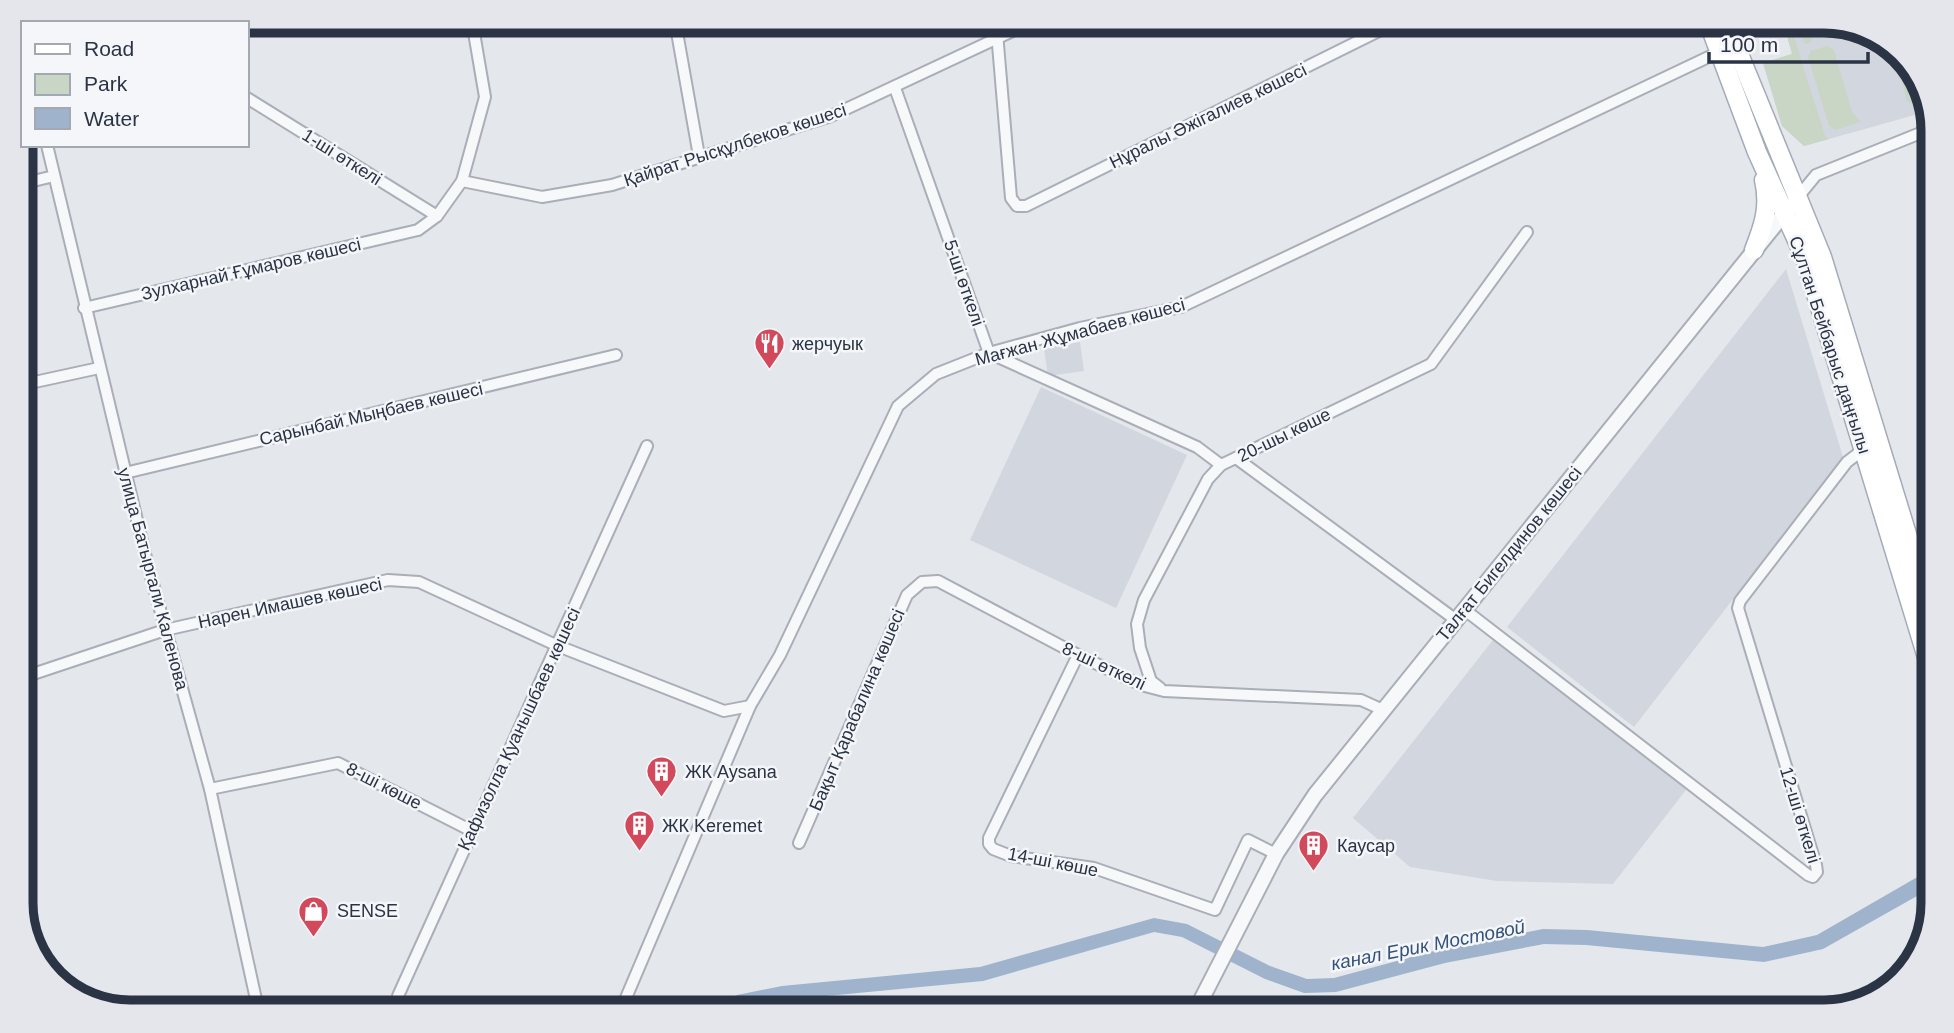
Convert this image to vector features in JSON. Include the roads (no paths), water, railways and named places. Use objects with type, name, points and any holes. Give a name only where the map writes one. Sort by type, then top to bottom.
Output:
[{"type":"main road","name":"Сұлтан Бейбарыс даңғылы","points":[[1712,33],[1757,152],[1805,258],[1921,637]]},
{"type":"main road","name":"Сұлтан Бейбарыс даңғылы","points":[[1732,33],[1822,257],[1921,581]]},
{"type":"main road","points":[[1754,250],[1767,208],[1766,187],[1757,152]]},
{"type":"street","points":[[437,216],[462,181],[485,97],[474,33]]},
{"type":"street","points":[[677,33],[699,156]]},
{"type":"street","points":[[997,33],[998,39]]},
{"type":"street","name":"Қайрат Рысқұлбеков көшесі","points":[[462,181],[542,197],[612,185],[831,116],[1010,33]]},
{"type":"street","name":"Нұралы Әжiгалиев көшесi","points":[[998,39],[1011,198],[1017,206],[1026,206],[1375,33]]},
{"type":"street","name":"Мағжан Жұмабаев көшесі","points":[[625,1000],[750,706],[780,654],[898,407],[936,374],[989,354],[1080,328],[1181,307],[1718,52]]},
{"type":"street","name":"5-ші өткелі","points":[[895,88],[989,354]]},
{"type":"street","name":"1-ші өткелі","points":[[248,99],[437,216]]},
{"type":"street","points":[[1798,197],[1816,175],[1921,133]]},
{"type":"street","name":"улица Батыргали Каленова","points":[[47,147],[125,473],[165,630],[210,789],[256,1000]]},
{"type":"street","points":[[33,181],[54,176]]},
{"type":"street","name":"Талғат Бигелдинов көшесі","points":[[1201,1000],[1276,854],[1315,795],[1798,197]]},
{"type":"street","name":"Зулхарнай Ғұмаров көшесі","points":[[84,308],[418,230],[437,216]]},
{"type":"street","name":"20-шы көше","points":[[1164,691],[1151,681],[1140,648],[1136,624],[1144,600],[1208,479],[1221,465],[1431,364],[1527,232]]},
{"type":"street","points":[[989,354],[1197,447],[1221,465]]},
{"type":"street","name":"Сарынбай Мыңбаев көшесі","points":[[125,473],[616,355]]},
{"type":"street","points":[[33,382],[99,368]]},
{"type":"street","name":"Қафизолла Қуанышбаев көшесi","points":[[398,1000],[647,446]]},
{"type":"street","name":"12-ші өткелі","points":[[1461,615],[1813,877],[1817,872],[1816,865],[1738,608],[1740,601],[1847,462],[1864,449]]},
{"type":"street","points":[[1236,458],[1461,615]]},
{"type":"street","name":"Нарен Имашев көшесi","points":[[33,674],[165,630],[388,580],[419,582],[558,646],[724,711],[750,706]]},
{"type":"street","name":"8-ші өткелі","points":[[922,582],[938,580],[1078,655],[1141,685],[1164,691],[1362,700],[1382,710]]},
{"type":"street","name":"Бақыт Қарабалина көшесі","points":[[799,843],[907,595],[922,582]]},
{"type":"street","name":"14-ші көше","points":[[1078,655],[989,838],[989,845],[1011,856],[1094,868],[1215,910],[1248,840],[1276,854]]},
{"type":"street","name":"8-шi көше","points":[[210,789],[338,763],[472,831]]},
{"type":"water","name":"канал Ерик Мостовой","points":[[1921,875],[1921,894],[1823,949],[1764,962],[1586,945],[1544,944],[1445,963],[1336,992],[1304,993],[1265,979],[1182,937],[1154,932],[983,981],[785,1000],[726,1000],[737,995],[782,986],[980,967],[1154,918],[1187,924],[1270,966],[1307,979],[1334,978],[1441,949],[1543,929],[1587,930],[1763,947],[1817,935]]},
{"type":"place","name":"жерчуык","points":[[769,371]]},
{"type":"place","name":"ЖК Aysana","points":[[662,799]]},
{"type":"place","name":"ЖК Keremet","points":[[639,853]]},
{"type":"place","name":"Каусар","points":[[1314,873]]},
{"type":"place","name":"SENSE","points":[[314,938]]}]
